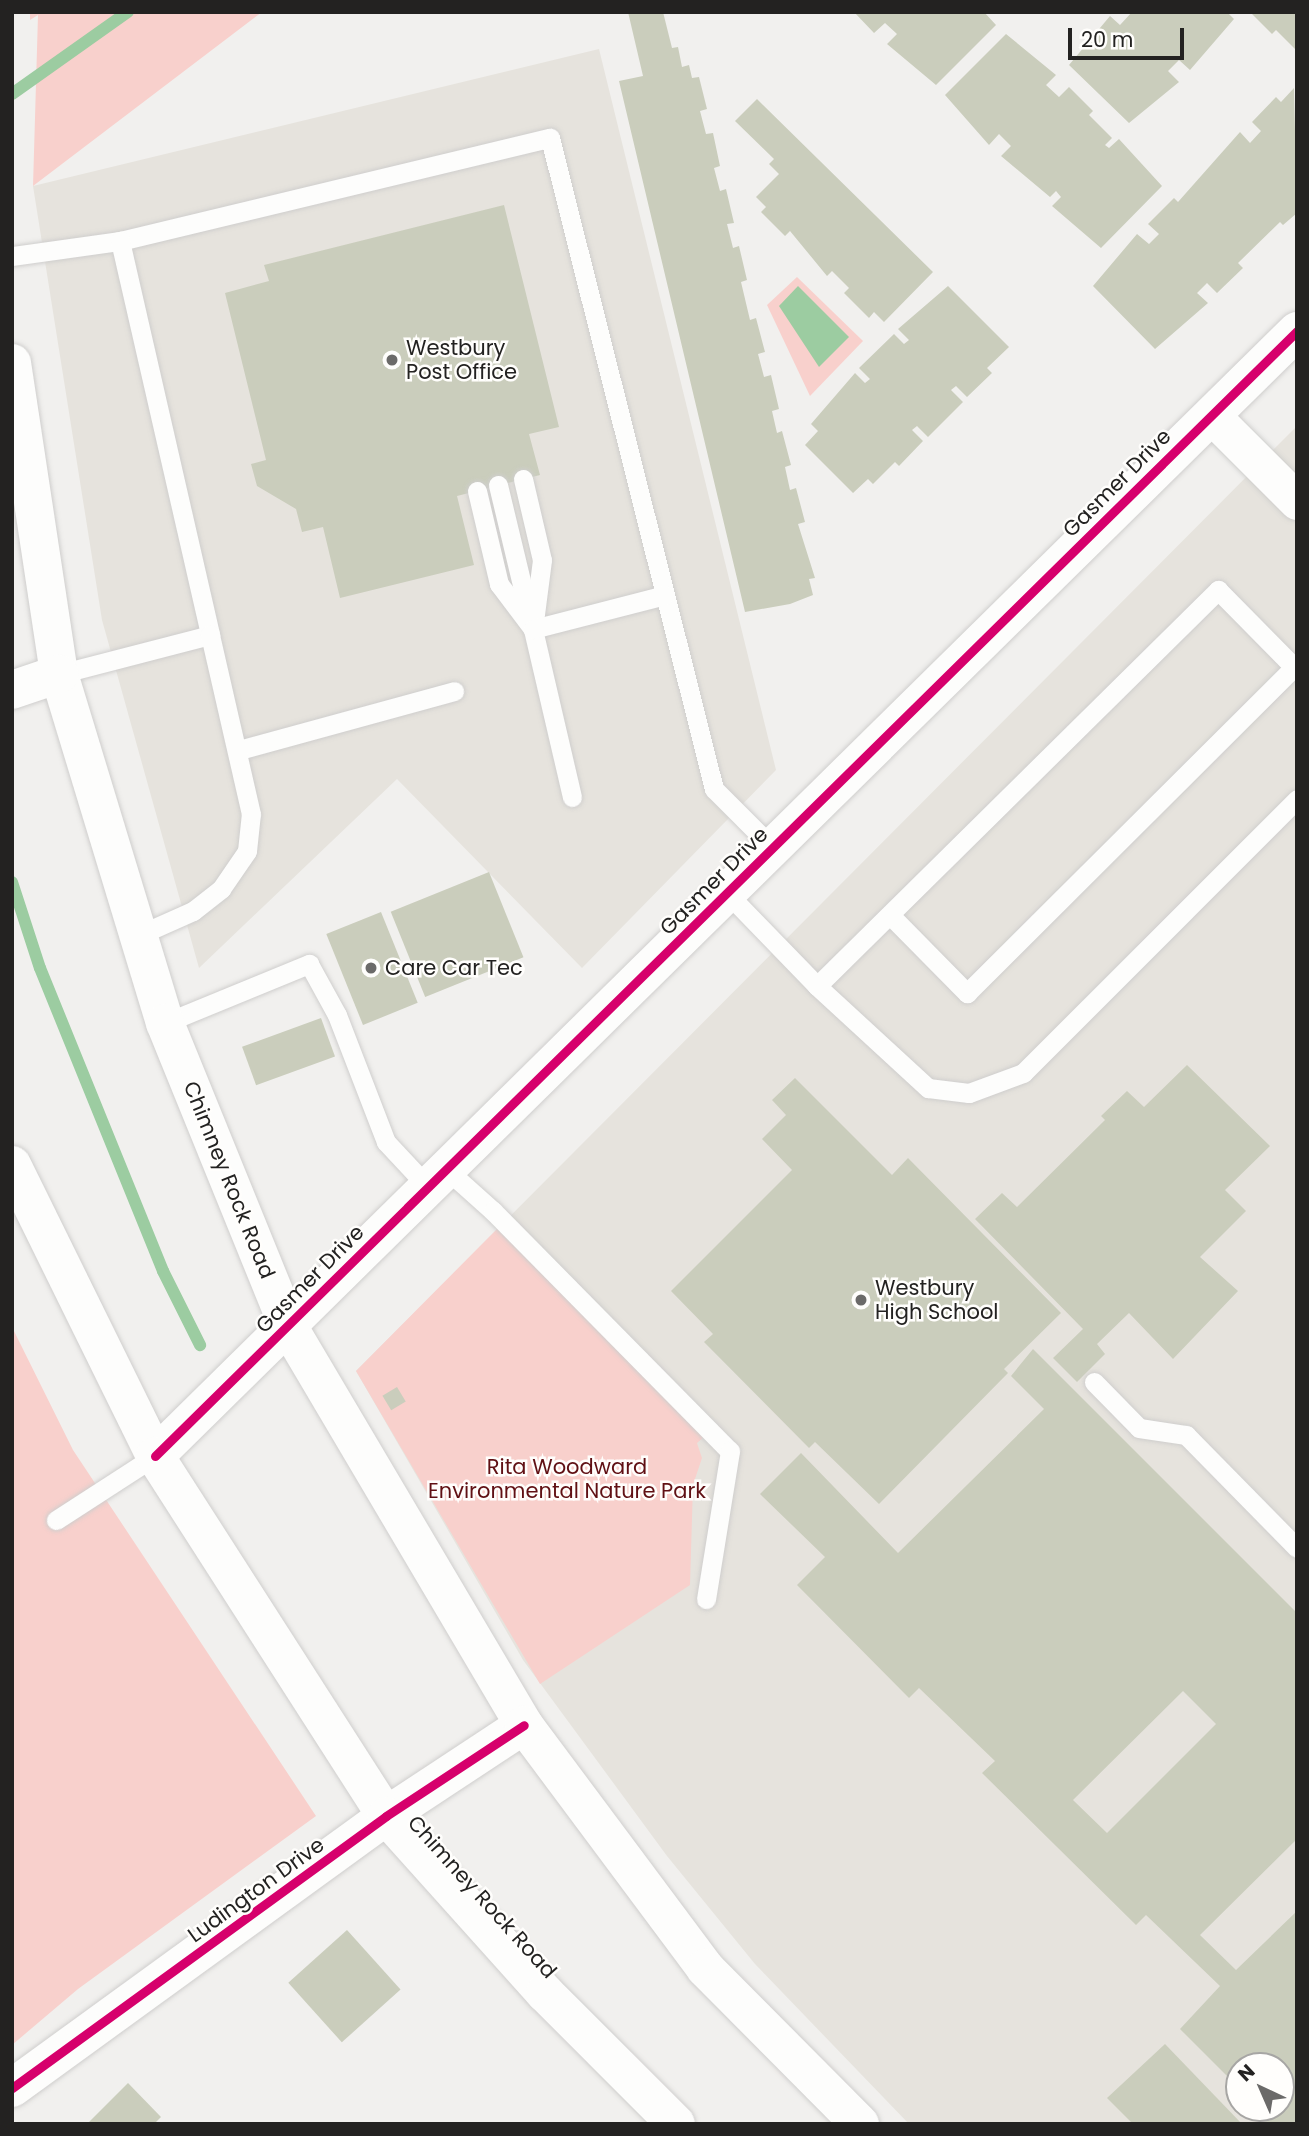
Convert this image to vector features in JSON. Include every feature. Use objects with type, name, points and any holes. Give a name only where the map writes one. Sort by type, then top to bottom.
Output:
[{"type":"main road","name":"Gasmer Drive","points":[[155,1456],[1297,331]]},
{"type":"main road","name":"Chimney Rock Road","points":[[12,363],[59,674],[165,1023],[288,1326],[524,1725],[705,1968],[860,2124]]},
{"type":"main road","points":[[12,690],[59,674]]},
{"type":"main road","name":"Chimney Rock Road","points":[[12,1165],[155,1456],[386,1816],[545,1993],[676,2124]]},
{"type":"main road","name":"Ludington Drive","points":[[12,2088],[386,1816],[524,1725]]},
{"type":"street","points":[[1211,415],[1297,501]]},
{"type":"lane","points":[[12,256],[120,242],[550,138],[714,789],[773,848]]},
{"type":"lane","points":[[120,242],[209,635],[239,750],[251,814],[247,851],[221,889],[193,911],[138,935]]},
{"type":"lane","points":[[523,479],[542,560],[533,629]]},
{"type":"lane","points":[[498,485],[572,797]]},
{"type":"lane","points":[[477,491],[499,584],[533,629]]},
{"type":"lane","points":[[817,986],[1218,590],[1295,669],[967,993],[890,915]]},
{"type":"lane","points":[[533,629],[665,595]]},
{"type":"lane","points":[[59,674],[209,635]]},
{"type":"lane","points":[[239,750],[454,691]]},
{"type":"lane","points":[[727,893],[817,986],[928,1088],[969,1093],[1023,1073],[1297,799]]},
{"type":"lane","points":[[165,1023],[309,964],[337,1015],[386,1142],[437,1178],[493,1211],[730,1451],[706,1599]]},
{"type":"lane","points":[[1094,1382],[1139,1428],[1186,1435],[1297,1548]]},
{"type":"lane","points":[[56,1520],[155,1456]]},
{"type":"shaded area","points":[[599,49],[776,770],[582,968],[397,779],[199,968],[102,620],[33,186]]},
{"type":"shaded area","points":[[798,286],[849,337],[819,367],[779,306]]},
{"type":"shaded area","name":"Westbury High School","points":[[1297,426],[1297,2124],[909,2124],[755,1964],[667,1856],[523,1660],[356,1371]]},
{"type":"green space","points":[[30,12],[262,12],[33,186],[38,15],[30,20]]},
{"type":"green space","points":[[797,277],[863,341],[810,396],[767,305]]},
{"type":"green space","name":"Rita Woodward Environmental Nature Park","points":[[497,1229],[705,1436],[697,1443],[702,1458],[693,1485],[690,1585],[540,1684],[356,1371]]},
{"type":"green space","points":[[12,1327],[73,1450],[316,1816],[78,1989],[12,2045]]},
{"type":"building","points":[[628,12],[663,12],[672,48],[678,47],[682,67],[689,65],[692,78],[699,77],[707,109],[700,111],[706,134],[713,133],[720,166],[714,168],[720,191],[726,189],[734,223],[727,224],[733,248],[739,246],[747,280],[741,282],[750,320],[756,318],[765,352],[758,354],[764,377],[771,375],[779,409],[772,411],[777,433],[782,431],[791,465],[785,467],[790,490],[796,488],[805,522],[798,524],[815,578],[809,579],[813,595],[790,604],[745,612],[619,81],[643,76]]},
{"type":"building","points":[[854,12],[984,12],[996,25],[936,85],[887,44],[897,34],[885,23],[874,33]]},
{"type":"building","points":[[1132,12],[1227,12],[1234,19],[1190,70],[1179,60],[1168,71],[1179,82],[1129,123],[1069,65],[1110,16],[1120,25]]},
{"type":"building","points":[[1250,12],[1297,12],[1297,51],[1276,30],[1272,34]]},
{"type":"building","points":[[1006,34],[1056,75],[1046,85],[1059,97],[1069,87],[1093,111],[1089,115],[1112,138],[1105,145],[1109,148],[1119,139],[1162,186],[1101,248],[1052,206],[1061,197],[1056,191],[1050,197],[1001,156],[1011,146],[999,134],[989,145],[945,95]]},
{"type":"building","points":[[1294,88],[1297,213],[1283,225],[1280,222],[1238,263],[1243,268],[1217,293],[1207,283],[1197,293],[1208,303],[1155,349],[1093,286],[1137,234],[1149,244],[1159,234],[1148,224],[1174,198],[1178,202],[1240,132],[1250,143],[1261,131],[1252,122],[1276,97],[1281,102]]},
{"type":"building","points":[[757,99],[933,272],[884,322],[874,312],[869,318],[844,293],[849,288],[832,271],[827,276],[790,231],[785,236],[761,212],[766,207],[756,197],[779,174],[769,164],[774,159],[735,121]]},
{"type":"building","name":"Westbury Post Office","points":[[504,205],[559,427],[529,434],[540,475],[457,496],[474,565],[340,598],[323,527],[302,532],[296,509],[257,486],[251,464],[266,460],[225,293],[269,281],[264,265]]},
{"type":"building","points":[[948,286],[1009,347],[987,368],[992,373],[967,397],[956,386],[951,390],[963,402],[928,437],[917,426],[912,430],[923,441],[899,466],[895,462],[873,484],[868,479],[853,493],[805,445],[818,431],[811,424],[855,373],[865,383],[870,379],[859,368],[894,334],[904,344],[909,340],[898,329]]},
{"type":"building","points":[[489,872],[523,957],[425,997],[391,912]]},
{"type":"building","name":"Care Car Tec","points":[[381,912],[418,1003],[363,1025],[326,934]]},
{"type":"building","points":[[321,1018],[335,1057],[256,1085],[242,1047]]},
{"type":"building","points":[[1187,1065],[1270,1146],[1225,1190],[1246,1211],[1200,1257],[1238,1291],[1173,1359],[1129,1313],[1097,1344],[1105,1354],[1077,1382],[1053,1358],[1083,1329],[975,1219],[1002,1193],[1017,1207],[1105,1120],[1101,1116],[1127,1091],[1144,1107]]},
{"type":"building","points":[[795,1078],[892,1175],[908,1158],[1061,1313],[1004,1369],[1008,1373],[879,1504],[815,1442],[809,1448],[704,1342],[713,1334],[671,1291],[792,1170],[762,1139],[786,1115],[772,1100]]},
{"type":"building","points":[[1033,1349],[1297,1613],[1297,1839],[1200,1935],[1236,1970],[1297,1911],[1297,2124],[1260,2124],[1295,2122],[1295,2052],[1225,2052],[1225,2074],[1180,2029],[1220,1986],[1146,1915],[1136,1925],[982,1773],[995,1761],[919,1688],[909,1698],[797,1585],[825,1557],[760,1494],[801,1453],[898,1553],[1044,1409],[1011,1376]],"holes":[[[1183,1691],[1216,1724],[1107,1833],[1073,1800]]]},
{"type":"building","points":[[397,1387],[406,1402],[391,1410],[382,1396]]},
{"type":"building","points":[[347,1930],[401,1989],[342,2042],[288,1983]]},
{"type":"building","points":[[1165,2044],[1225,2106],[1225,2122],[1242,2124],[1133,2124],[1107,2098]]},
{"type":"building","points":[[128,2083],[161,2117],[154,2124],[87,2124]]},
{"type":"waterway","points":[[12,94],[128,12]]},
{"type":"waterway","points":[[12,882],[40,968],[163,1271],[200,1345]]},
{"type":"cycle path","points":[[155,1456],[1297,331]]},
{"type":"cycle path","points":[[12,2088],[386,1816],[524,1725]]},
{"type":"place","name":"Westbury Post Office","points":[[392,360]]},
{"type":"place","name":"Care Car Tec","points":[[371,968]]},
{"type":"place","name":"Westbury High School","points":[[861,1300]]}]
